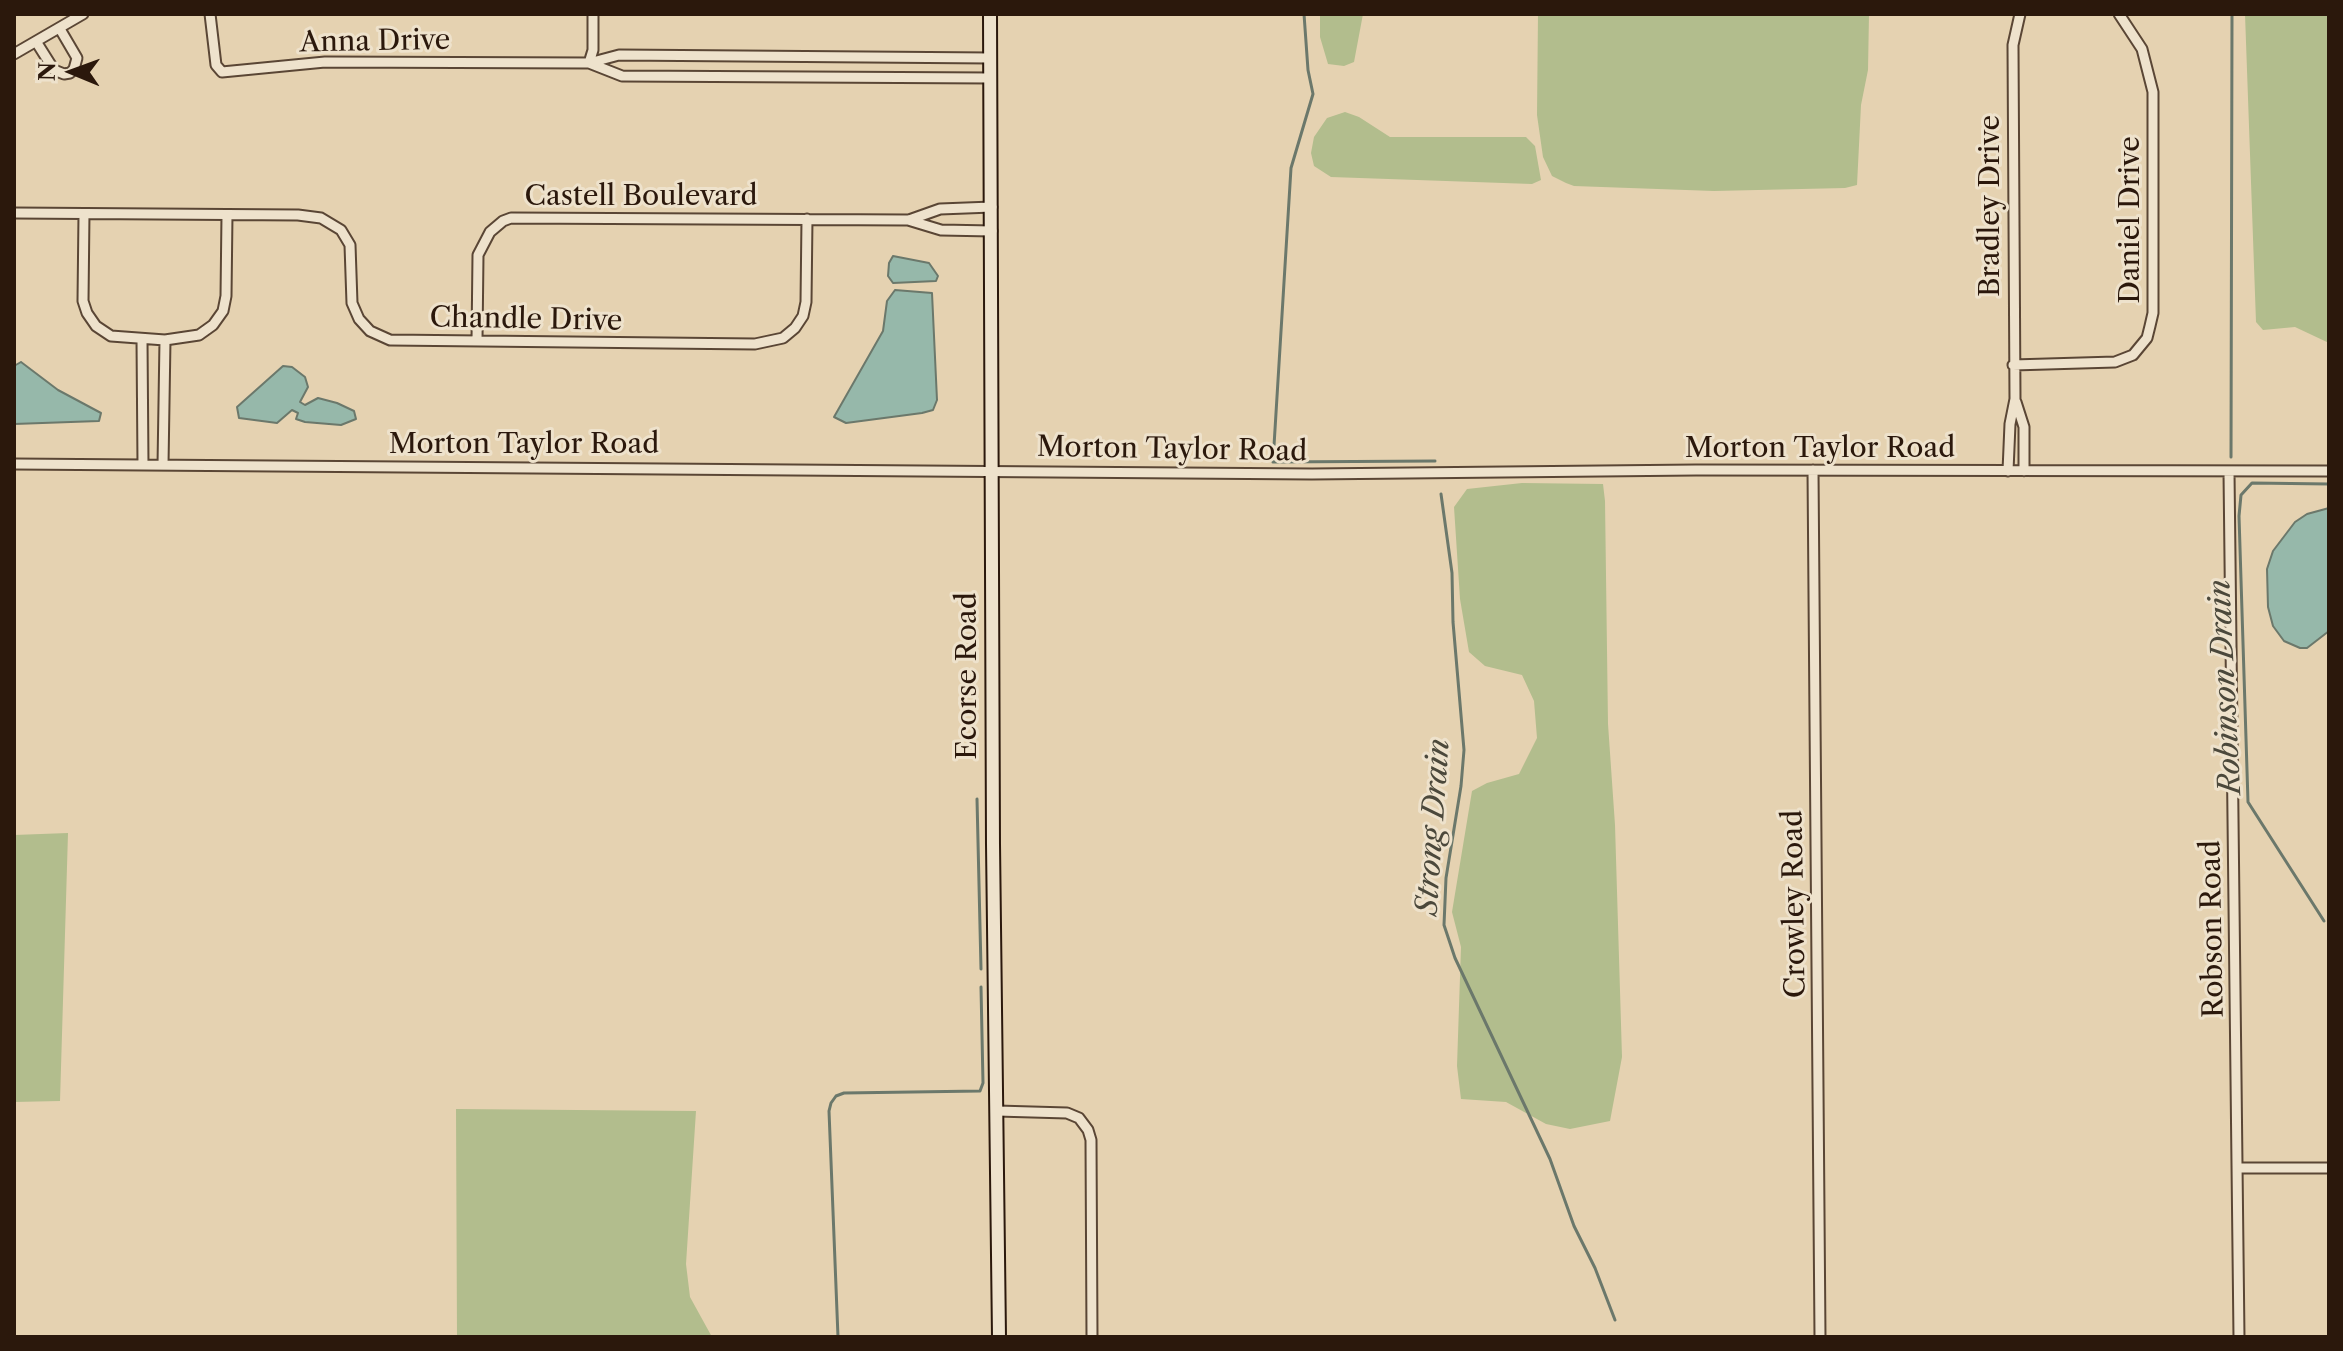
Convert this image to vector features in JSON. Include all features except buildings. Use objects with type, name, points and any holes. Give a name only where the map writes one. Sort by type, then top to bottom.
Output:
[{"type":"main road","name":"Ecorse Road","points":[[990,14],[999,1337]]},
{"type":"street","points":[[14,54],[83,14]]},
{"type":"street","name":"Anna Drive","points":[[210,14],[216,65],[222,72],[325,62],[589,63],[619,55],[990,58]]},
{"type":"street","points":[[589,63],[593,50],[593,14]]},
{"type":"street","name":"Bradley Drive","points":[[2020,14],[2013,55],[2013,365],[2015,399],[2024,427],[2024,471]]},
{"type":"street","name":"Daniel Drive","points":[[2013,365],[2115,362],[2133,355],[2147,338],[2153,298],[2153,92],[2142,49],[2119,14]]},
{"type":"street","points":[[37,43],[54,70],[70,73],[77,58],[60,29]]},
{"type":"street","name":"Anna Drive","points":[[589,63],[622,76],[991,78]]},
{"type":"street","name":"Castell Boulevard","points":[[908,220],[940,209],[992,207]]},
{"type":"street","name":"Chandle Drive","points":[[14,213],[305,215],[321,218],[341,230],[350,245],[355,312],[364,326],[390,340],[755,344],[776,341],[795,328],[805,309],[807,219]]},
{"type":"street","points":[[84,214],[83,301],[87,313],[96,326],[111,336],[142,340],[199,335],[213,325],[223,311],[227,215]]},
{"type":"street","name":"Castell Boulevard","points":[[477,340],[478,255],[484,239],[503,221],[521,217],[908,220],[941,230],[992,231]]},
{"type":"street","points":[[142,340],[143,465]]},
{"type":"street","points":[[163,465],[165,340]]},
{"type":"street","name":"Bradley Drive","points":[[2008,471],[2010,424],[2015,399]]},
{"type":"street","name":"Morton Taylor Road","points":[[14,464],[1296,474],[1813,470],[2329,471]]},
{"type":"street","name":"Crowley Road","points":[[1813,470],[1820,1337]]},
{"type":"street","name":"Robson Road","points":[[2229,472],[2239,1337]]},
{"type":"street","points":[[997,1111],[1067,1113],[1079,1118],[1088,1130],[1091,1140],[1092,1337]]},
{"type":"street","points":[[2238,1168],[2329,1168]]},
{"type":"street","points":[[999,1337],[1007,1337]]},
{"type":"green space","points":[[1320,14],[1363,14],[1354,62],[1344,66],[1328,64],[1320,37]]},
{"type":"green space","points":[[1538,14],[1869,14],[1868,70],[1861,105],[1857,185],[1845,188],[1714,191],[1574,186],[1552,176],[1543,157],[1537,115]]},
{"type":"green space","points":[[2245,14],[2329,14],[2329,343],[2295,327],[2263,330],[2256,322]]},
{"type":"green space","points":[[1345,112],[1359,117],[1390,137],[1526,137],[1535,146],[1541,180],[1532,184],[1331,177],[1314,166],[1311,153],[1314,137],[1327,118]]},
{"type":"green space","points":[[1522,483],[1603,484],[1605,501],[1608,724],[1615,825],[1622,1057],[1610,1121],[1570,1129],[1546,1124],[1506,1102],[1461,1099],[1457,1066],[1461,947],[1452,912],[1472,791],[1487,783],[1519,774],[1537,738],[1534,701],[1522,675],[1485,666],[1469,652],[1460,599],[1454,507],[1467,489]]},
{"type":"green space","points":[[68,833],[60,1101],[14,1102],[14,835]]},
{"type":"green space","points":[[456,1109],[696,1111],[686,1264],[690,1297],[712,1337],[457,1337]]},
{"type":"shaded area","points":[[893,256],[929,263],[938,276],[936,281],[893,283],[888,276]]},
{"type":"shaded area","points":[[895,290],[932,293],[937,400],[933,410],[922,413],[846,423],[834,417],[883,331],[887,301]]},
{"type":"shaded area","points":[[21,362],[58,390],[101,413],[99,421],[14,424],[14,366]]},
{"type":"shaded area","points":[[283,366],[292,367],[305,377],[308,387],[300,402],[305,405],[318,398],[337,403],[354,411],[356,419],[341,425],[305,422],[296,419],[298,413],[292,410],[277,423],[239,418],[237,407]]},
{"type":"shaded area","points":[[2329,508],[2329,631],[2307,648],[2300,648],[2284,641],[2273,626],[2268,607],[2267,569],[2273,551],[2295,522],[2307,514]]},
{"type":"waterway","name":"Strong Drain","points":[[1304,14],[1313,94],[1291,168],[1273,462],[1435,461]]},
{"type":"waterway","name":"Robinson Drain","points":[[2231,457],[2232,14]]},
{"type":"waterway","name":"Robinson Drain","points":[[2324,921],[2248,802],[2239,516],[2241,495],[2252,483],[2329,484]]},
{"type":"waterway","name":"Strong Drain","points":[[1441,494],[1452,573],[1464,750],[1446,878],[1444,925],[1455,958],[1550,1159],[1574,1226],[1595,1268],[1615,1320]]},
{"type":"waterway","points":[[977,799],[981,969]]},
{"type":"waterway","points":[[838,1337],[831,1103],[836,1096],[844,1093],[980,1091],[983,1083],[981,987]]}]
